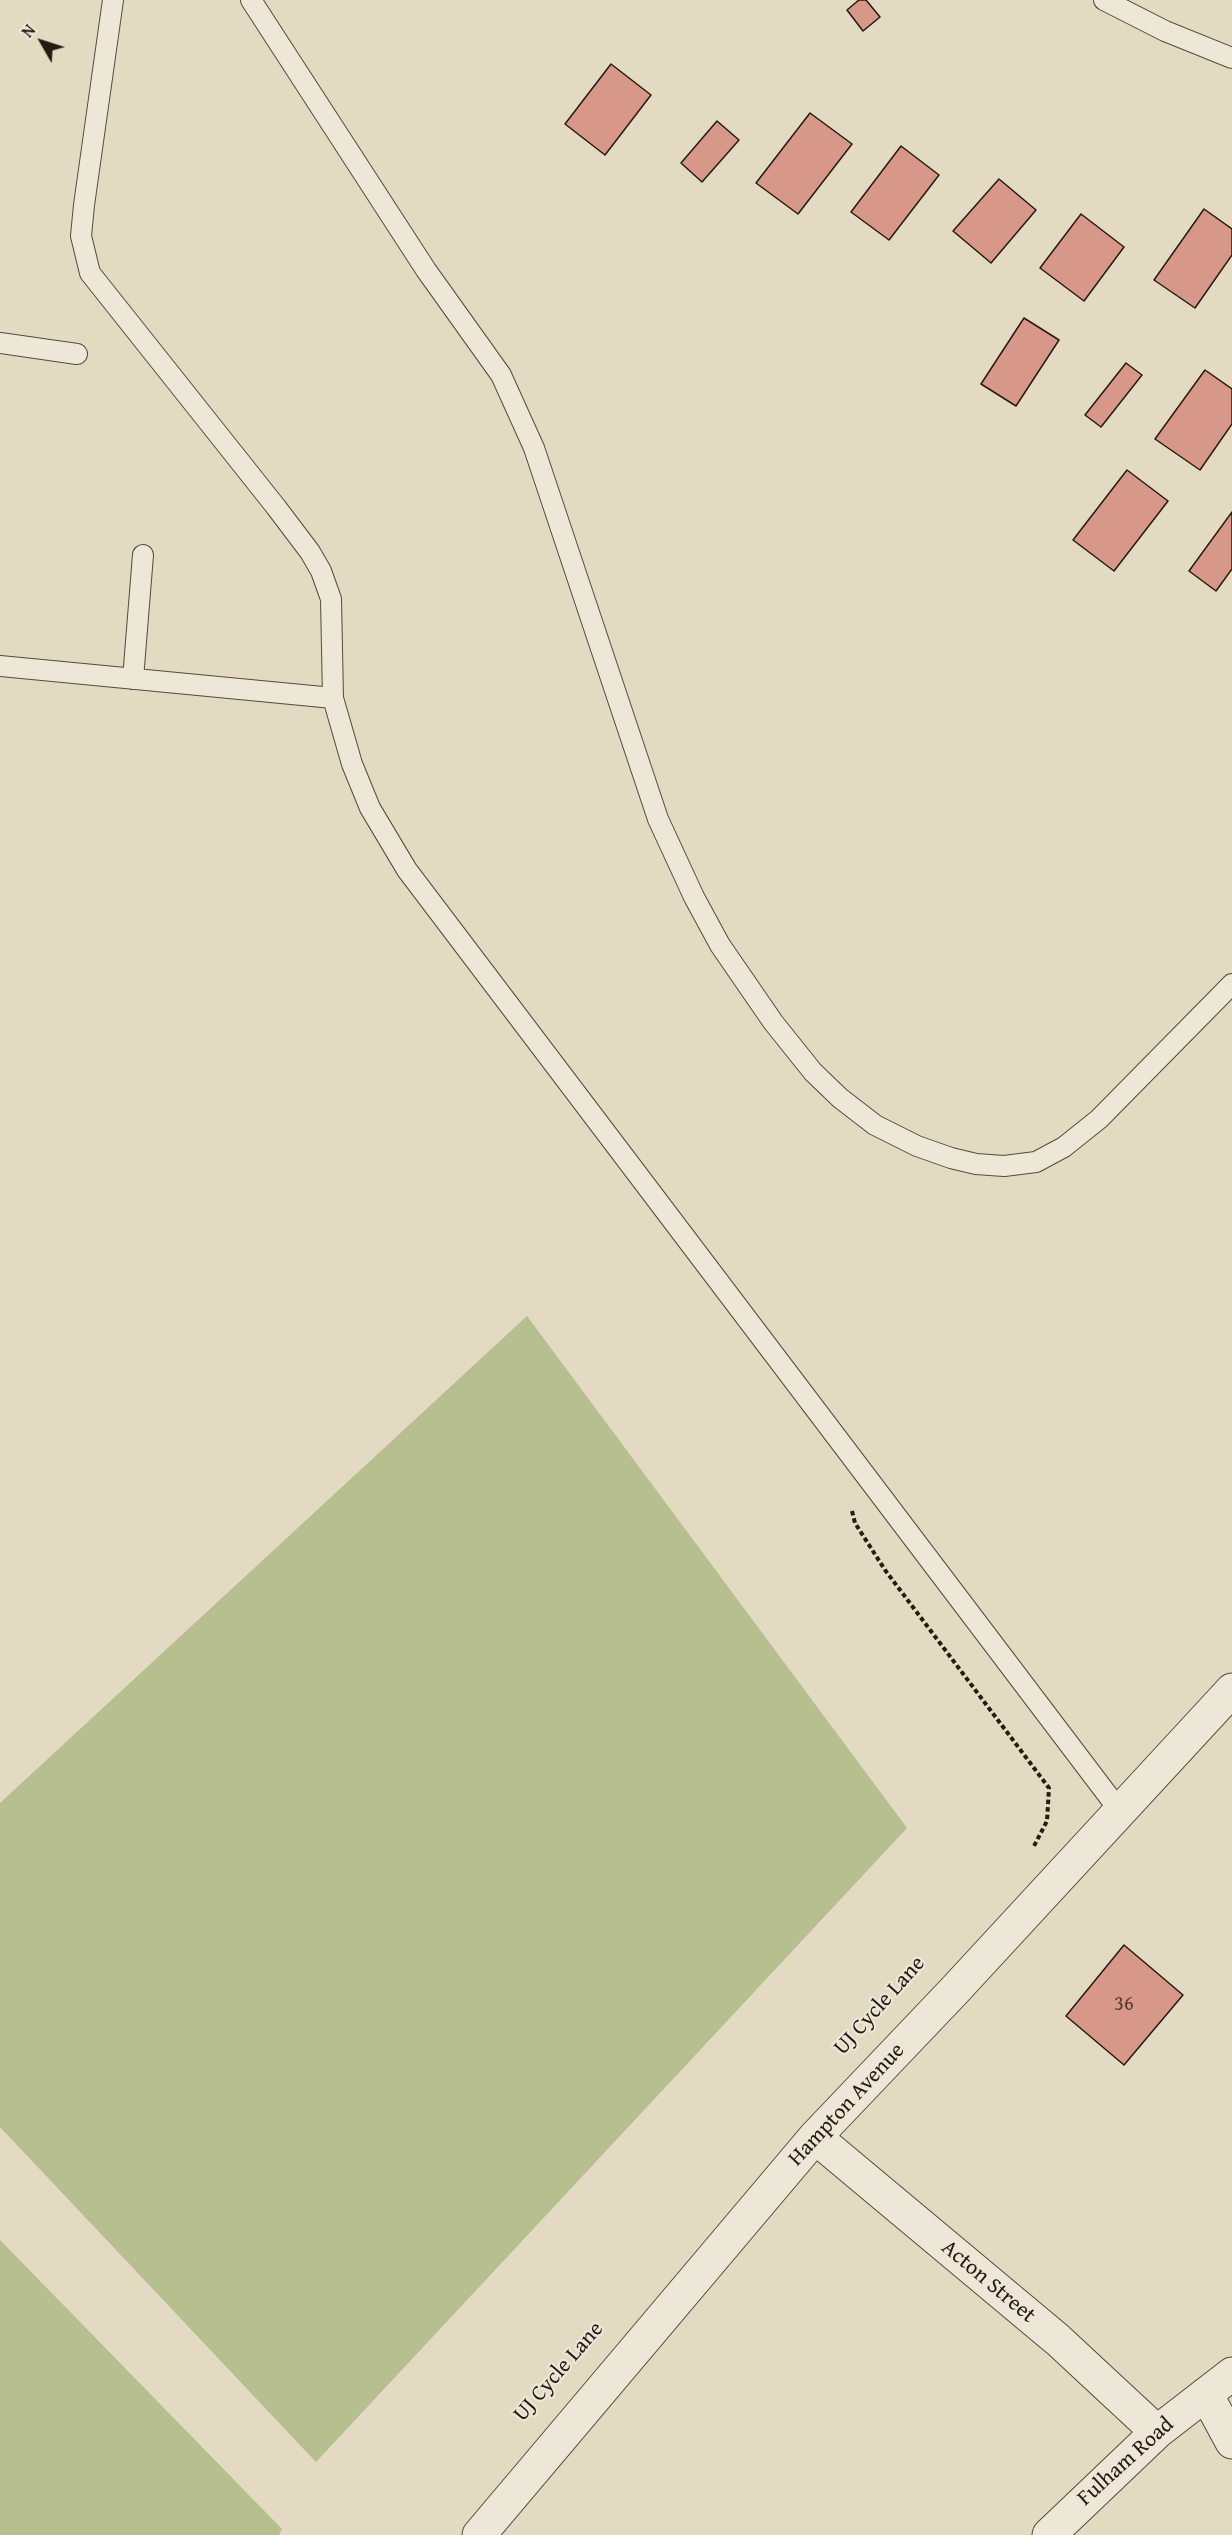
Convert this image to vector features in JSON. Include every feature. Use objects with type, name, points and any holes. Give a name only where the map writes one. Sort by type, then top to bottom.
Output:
[{"type":"street","name":"Hampton Avenue","points":[[479,2535],[815,2137],[1232,1690]]},
{"type":"street","name":"Acton Street","points":[[815,2137],[1058,2340],[1157,2432]]},
{"type":"street","name":"Fulham Road","points":[[1049,2535],[1157,2432],[1232,2374]]},
{"type":"street","points":[[1206,2394],[1232,2442]]},
{"type":"lane","points":[[113,0],[81,236],[90,273],[310,552],[321,571],[331,599],[333,698],[352,764],[370,808],[407,870],[1119,1810]]},
{"type":"lane","points":[[251,0],[426,270],[501,375],[534,448],[658,819],[694,897],[720,945],[773,1022],[813,1072],[840,1098],[875,1125],[917,1146],[976,1164],[1004,1166],[1036,1162],[1064,1147],[1099,1119],[1232,984]]},
{"type":"lane","points":[[1104,0],[1165,31],[1232,58]]},
{"type":"lane","points":[[0,343],[77,354]]},
{"type":"lane","points":[[133,679],[143,555]]},
{"type":"lane","points":[[0,666],[333,698]]},
{"type":"path","points":[[847,1451],[848,1495],[855,1523],[885,1570],[1049,1788],[1047,1821],[1033,1849]]},
{"type":"green space","points":[[527,1316],[907,1828],[316,2462],[0,2127],[0,1803]]},
{"type":"green space","points":[[0,2240],[282,2529],[279,2535],[0,2535]]},
{"type":"building","points":[[859,0],[866,0],[880,17],[863,31],[847,10]]},
{"type":"building","points":[[611,64],[651,95],[605,155],[565,124]]},
{"type":"building","points":[[810,113],[852,144],[798,214],[756,183]]},
{"type":"building","points":[[717,121],[739,140],[702,182],[681,163]]},
{"type":"building","points":[[901,146],[939,175],[889,240],[851,212]]},
{"type":"building","points":[[999,179],[1036,210],[991,263],[953,231]]},
{"type":"building","points":[[1204,209],[1232,229],[1232,255],[1195,308],[1154,280]]},
{"type":"building","points":[[1081,214],[1124,247],[1084,301],[1040,268]]},
{"type":"building","points":[[1024,318],[1059,340],[1016,406],[981,384]]},
{"type":"building","points":[[1126,363],[1142,375],[1101,427],[1085,415]]},
{"type":"building","points":[[1205,370],[1232,389],[1232,424],[1200,470],[1155,439]]},
{"type":"building","points":[[1127,470],[1168,501],[1114,571],[1073,540]]},
{"type":"building","points":[[1232,512],[1232,569],[1216,591],[1189,571]]},
{"type":"building","points":[[1124,1945],[1183,1995],[1124,2065],[1066,2016]]}]
